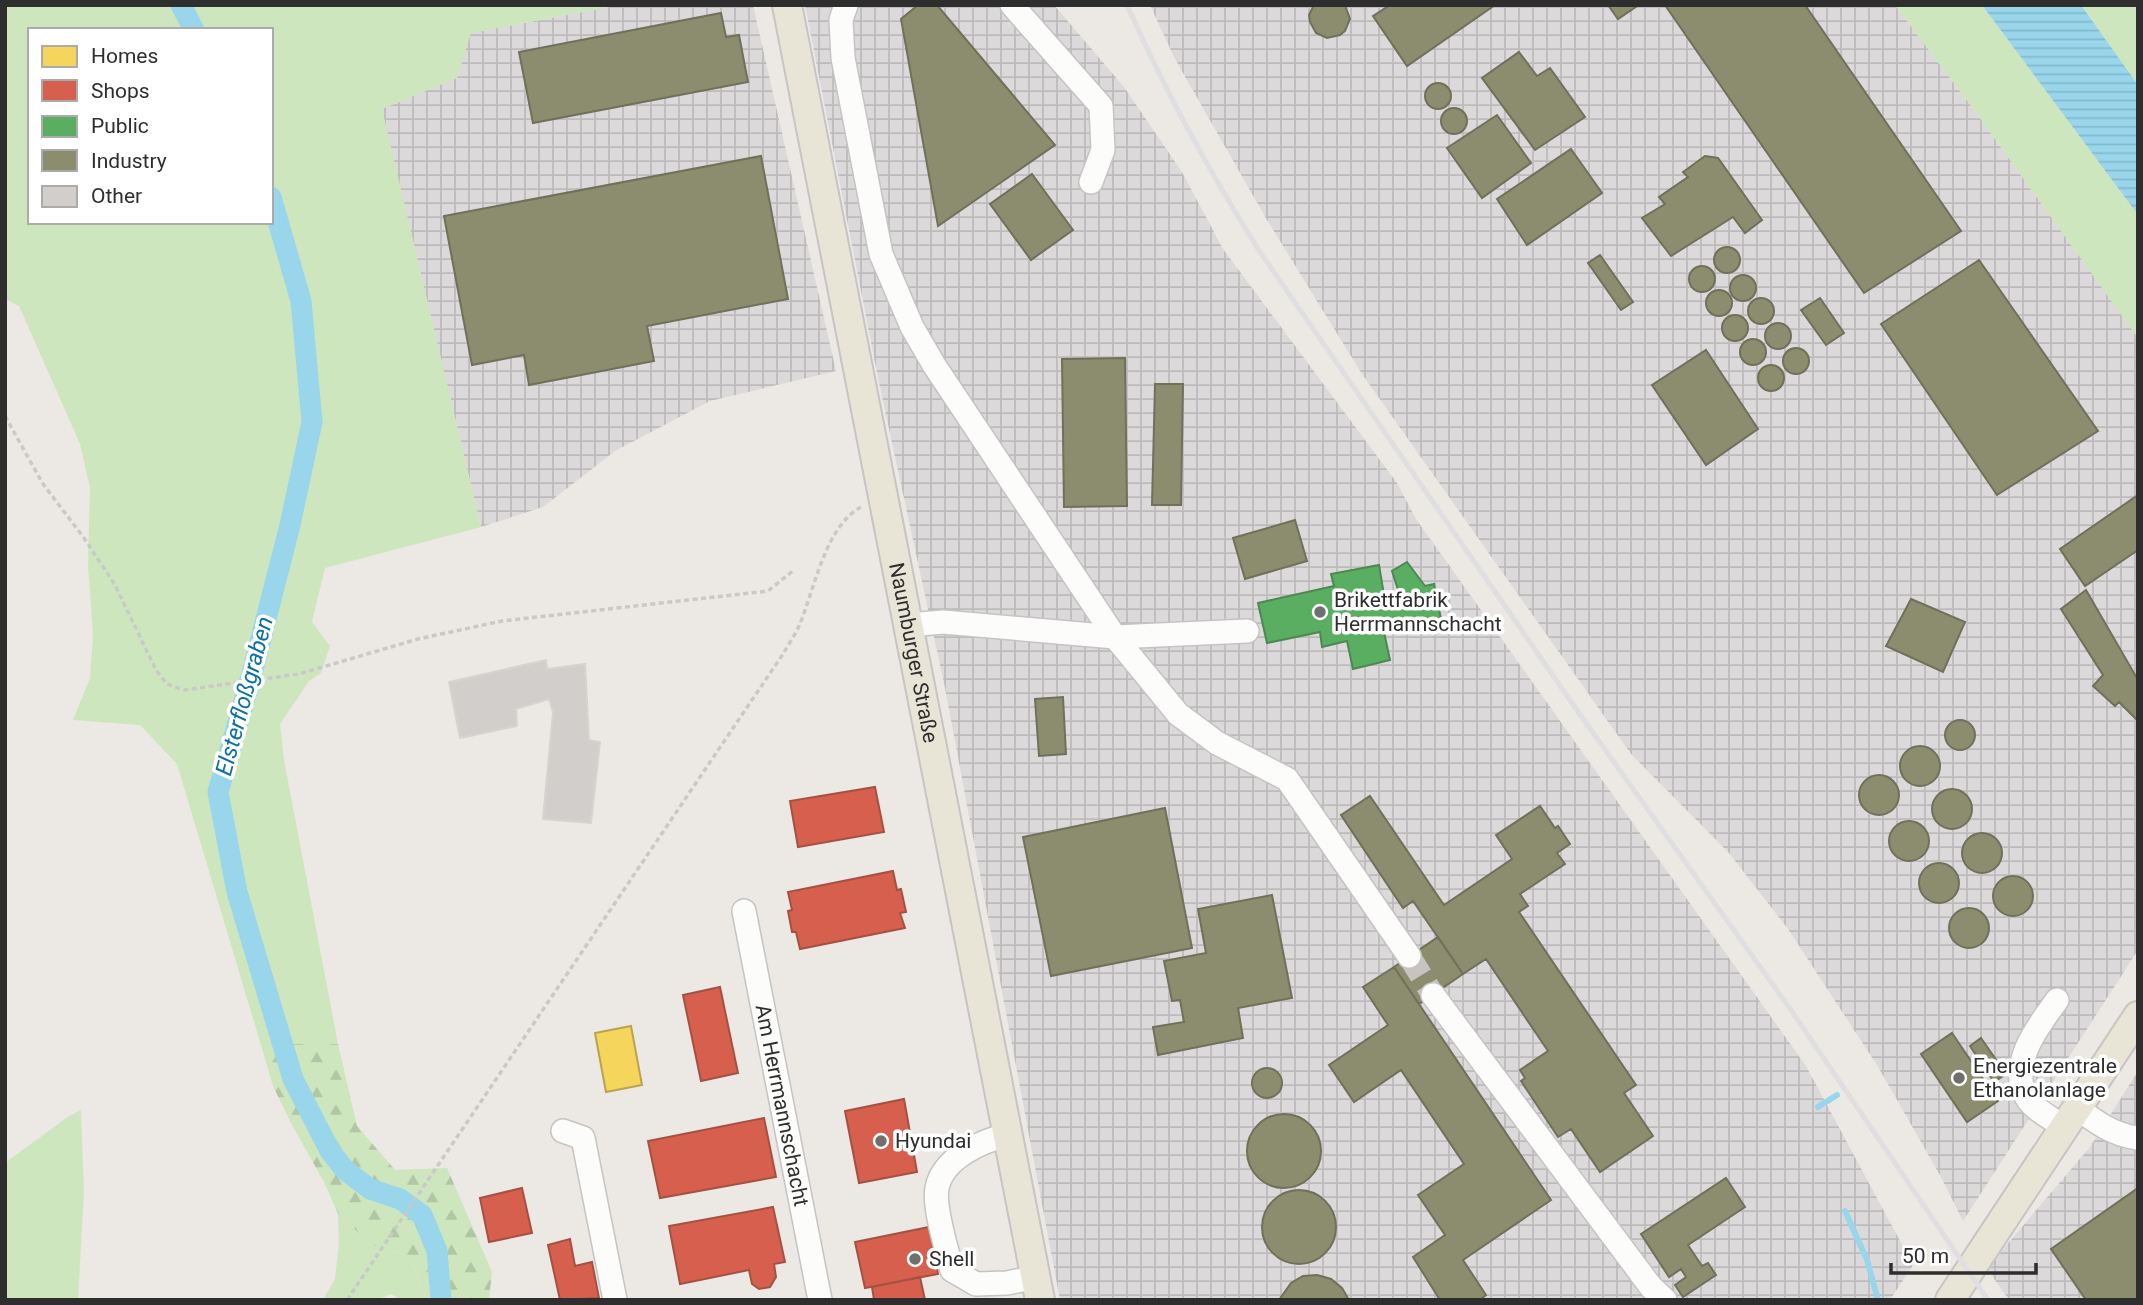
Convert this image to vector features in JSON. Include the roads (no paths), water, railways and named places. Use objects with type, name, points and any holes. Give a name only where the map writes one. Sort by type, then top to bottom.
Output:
[{"type":"main road","name":"Naumburger Straße","points":[[787,5],[1038,1288]]},
{"type":"main road","points":[[1950,1300],[2138,1016]]},
{"type":"street","points":[[846,5],[841,20],[843,58],[881,254],[912,327],[934,365],[1115,637],[1178,714],[1217,743],[1287,779],[1409,957]]},
{"type":"street","points":[[1012,5],[1101,106],[1103,150],[1091,182]]},
{"type":"street","points":[[909,625],[943,622],[1115,637],[1247,631]]},
{"type":"street","name":"Am Herrmannschacht","points":[[744,911],[820,1300]]},
{"type":"street","points":[[1433,995],[1657,1295]]},
{"type":"street","points":[[2057,1000],[2033,1034],[2026,1053],[2022,1084],[2026,1096],[2033,1105],[2124,1136],[2138,1138]]},
{"type":"street","points":[[563,1132],[583,1138],[615,1300]]},
{"type":"street","points":[[1008,1135],[983,1142],[948,1165],[937,1189],[940,1221],[952,1270],[976,1284],[1007,1283],[1038,1288]]},
{"type":"water","points":[[1982,5],[2081,5],[2138,85],[2138,215]]},
{"type":"waterway","name":"Elsterfloßgraben","points":[[181,5],[193,28]]},
{"type":"waterway","name":"Elsterfloßgraben","points":[[273,204],[301,301],[312,422],[290,525],[218,792],[237,892],[293,1079],[330,1151],[345,1170],[370,1189],[400,1199],[422,1215],[437,1251],[441,1300]]},
{"type":"waterway","points":[[1818,1107],[1837,1095]]},
{"type":"waterway","points":[[1845,1211],[1867,1260],[1878,1300]]},
{"type":"tunnel","points":[[1409,956],[1433,995]]},
{"type":"railway","points":[[1127,5],[1189,131],[1260,252],[1581,716],[1793,1013],[1988,1300]]},
{"type":"place","name":"Brikettfabrik Herrmannschacht","points":[[1320,612]]},
{"type":"place","name":"Energiezentrale Ethanolanlage","points":[[1959,1078]]},
{"type":"place","name":"Hyundai","points":[[881,1141]]},
{"type":"place","name":"Shell","points":[[915,1259]]}]
